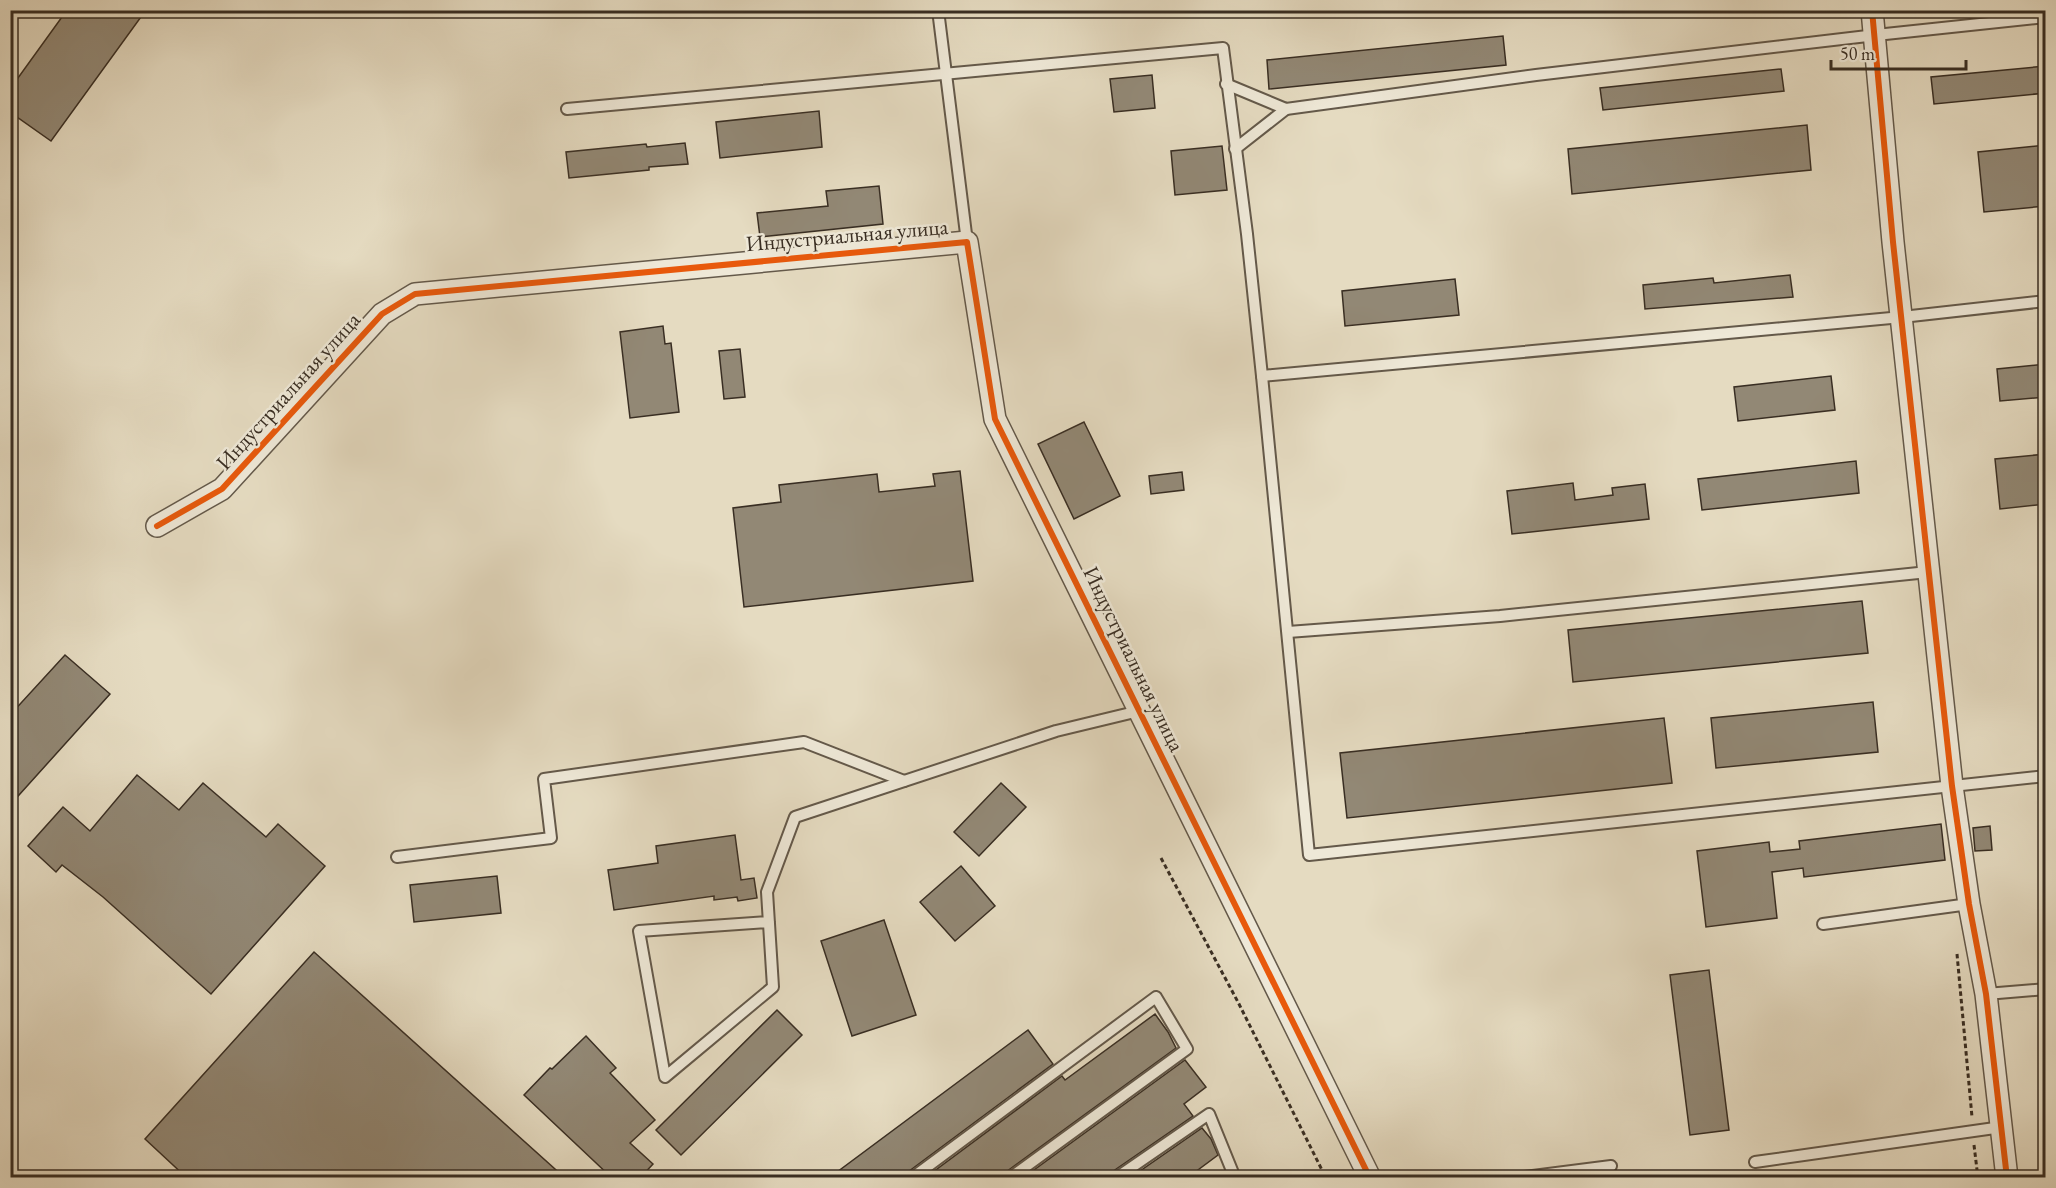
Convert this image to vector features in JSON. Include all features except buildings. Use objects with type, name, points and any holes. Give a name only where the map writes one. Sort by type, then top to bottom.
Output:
[{"type":"street","points":[[1872,10],[1893,242],[1952,786],[1969,904],[1986,994],[2007,1178]]},
{"type":"street","name":"Индустриальная улица","points":[[158,526],[222,489],[382,315],[415,294],[967,242],[995,419],[1370,1178]]},
{"type":"lane","points":[[938,10],[967,242]]},
{"type":"lane","points":[[1235,149],[1286,110],[1536,75],[2046,17]]},
{"type":"lane","points":[[567,109],[1222,48],[1262,376],[1309,855],[2046,776]]},
{"type":"lane","points":[[1226,84],[1286,110]]},
{"type":"lane","points":[[1262,376],[1902,317],[2046,301]]},
{"type":"lane","points":[[1288,632],[1500,615],[1929,572]]},
{"type":"lane","points":[[769,922],[639,931],[664,1077],[773,987],[769,922],[767,892],[795,817],[1056,731],[1139,711]]},
{"type":"lane","points":[[397,856],[551,838],[544,779],[804,742],[904,781]]},
{"type":"lane","points":[[1823,924],[1969,904]]},
{"type":"lane","points":[[1986,994],[2046,989]]},
{"type":"lane","points":[[912,1178],[1156,997],[1187,1049],[1010,1178]]},
{"type":"lane","points":[[1116,1178],[1209,1114],[1235,1178]]},
{"type":"lane","points":[[1755,1162],[2002,1126]]},
{"type":"lane","points":[[1516,1178],[1611,1166]]},
{"type":"path","points":[[1161,858],[1239,1004],[1326,1178]]},
{"type":"path","points":[[1957,954],[1978,1178]]},
{"type":"cycle path","points":[[1872,10],[1893,242],[1952,786],[1969,904],[1986,994],[2007,1178]]},
{"type":"cycle path","points":[[157,526],[222,489],[382,314],[415,294],[967,242],[995,419],[1370,1178]]}]
